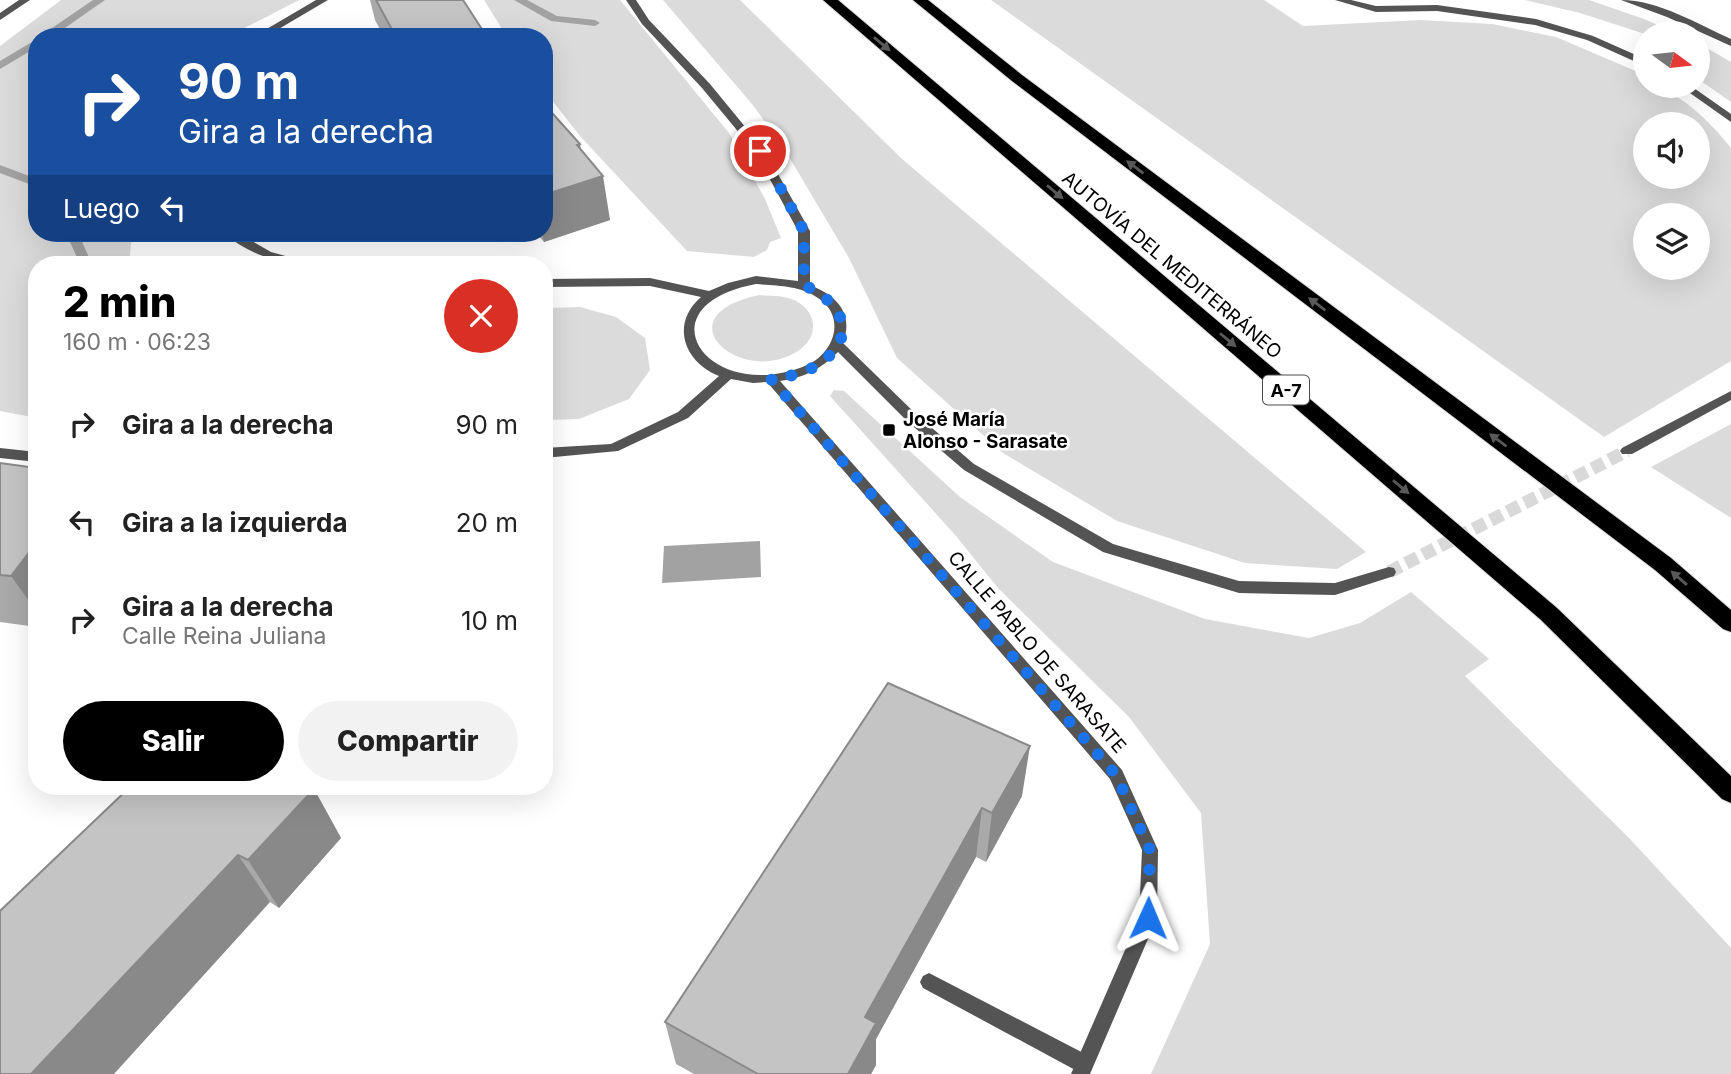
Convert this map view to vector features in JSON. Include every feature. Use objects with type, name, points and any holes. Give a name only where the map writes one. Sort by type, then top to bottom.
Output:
[{"type":"highway","name":"AUTOVÍA DEL MEDITERRÁNEO","points":[[830,0],[1549,614],[1731,792]]},
{"type":"highway","points":[[920,0],[1017,78],[1663,565],[1731,623]]},
{"type":"street","points":[[0,17],[25,0]]},
{"type":"street","points":[[274,28],[323,0]]},
{"type":"street","points":[[631,0],[645,22],[706,86],[760,151],[804,231],[804,285]]},
{"type":"street","points":[[1340,0],[1376,9],[1437,8],[1536,22],[1590,38],[1633,58]]},
{"type":"street","points":[[1626,0],[1670,15],[1731,43]]},
{"type":"street","points":[[1702,98],[1731,119]]},
{"type":"street","points":[[246,242],[274,256]]},
{"type":"street","points":[[756,280],[781,280],[804,285],[834,303],[841,316],[843,331],[838,345],[812,368],[771,379],[728,375],[699,358],[691,347],[687,334],[690,320],[698,306],[711,295],[732,285],[756,280]]},
{"type":"street","points":[[553,283],[650,282],[711,295]]},
{"type":"street","points":[[838,345],[913,419],[969,467],[1108,548],[1239,587],[1335,589],[1388,572]]},
{"type":"street","points":[[553,452],[613,448],[683,415],[728,375]]},
{"type":"street","name":"CALLE PABLO DE SARASATE","points":[[771,379],[1116,775],[1150,850],[1148,918],[1082,1069]]},
{"type":"street","points":[[1627,452],[1731,395]]},
{"type":"street","points":[[0,453],[28,456]]},
{"type":"street","points":[[929,982],[1082,1069]]},
{"type":"shaded area","points":[[61,0],[299,0],[245,28],[28,28],[28,242],[131,242],[130,256],[28,256],[28,416],[0,411],[0,46]]},
{"type":"shaded area","points":[[484,0],[620,0],[729,133],[765,199],[781,238],[770,242],[767,250],[754,257],[687,251],[580,136],[553,102],[553,28],[501,28]]},
{"type":"shaded area","points":[[663,0],[740,0],[902,159],[1366,552],[1337,569],[1245,563],[1117,521],[1003,453],[897,358],[849,258],[782,145],[752,104]]},
{"type":"shaded area","points":[[991,0],[1264,0],[1303,26],[1421,20],[1492,24],[1556,37],[1633,70],[1633,98],[1679,98],[1697,112],[1633,112],[1633,189],[1710,189],[1710,124],[1731,148],[1731,361],[1604,437]]},
{"type":"shaded area","points":[[1525,0],[1589,0],[1649,21],[1633,21],[1633,30],[1580,13]]},
{"type":"shaded area","points":[[1710,50],[1731,62],[1731,102],[1710,87]]},
{"type":"shaded area","points":[[759,295],[792,299],[809,312],[812,332],[810,339],[798,351],[776,360],[754,361],[734,355],[720,345],[713,332],[715,318],[730,305]]},
{"type":"shaded area","points":[[580,307],[616,317],[645,338],[650,370],[629,399],[579,419],[553,420],[553,308]]},
{"type":"shaded area","points":[[834,390],[844,391],[960,497],[1053,562],[1205,619],[1309,638],[1360,623],[1411,592],[1489,659],[1465,676],[1629,838],[1731,948],[1731,1074],[1151,1074],[1210,944],[1201,813],[1129,717],[998,588],[956,536],[830,396]]},
{"type":"shaded area","points":[[1731,424],[1731,518],[1651,467]]},
{"type":"shaded area","points":[[760,541],[761,577],[662,583],[664,546]]},
{"type":"building","points":[[376,0],[463,0],[481,28],[391,28]]},
{"type":"building","points":[[553,114],[580,144],[577,145],[603,176],[553,192]]},
{"type":"building","points":[[0,463],[28,467],[28,554],[11,576],[0,575]]},
{"type":"building","points":[[888,683],[1030,746],[992,813],[982,808],[865,1017],[876,1023],[848,1074],[758,1074],[665,1022]]},
{"type":"building","points":[[122,795],[308,795],[248,860],[238,855],[31,1074],[0,1074],[0,911]]},
{"type":"waterway","points":[[58,28],[100,0]]},
{"type":"waterway","points":[[519,0],[555,19],[595,23]]},
{"type":"waterway","points":[[0,66],[28,48]]},
{"type":"waterway","points":[[0,169],[28,180]]},
{"type":"waterway","points":[[76,242],[82,256]]},
{"type":"tunnel","points":[[1389,572],[1627,451]]},
{"type":"place","name":"José María Alonso - Sarasate","points":[[889,430]]},
{"type":"route","points":[[760,151],[804,231],[804,285],[834,303],[841,316],[843,331],[838,345],[812,368],[771,379],[1116,775],[1150,850],[1148,918]]}]
